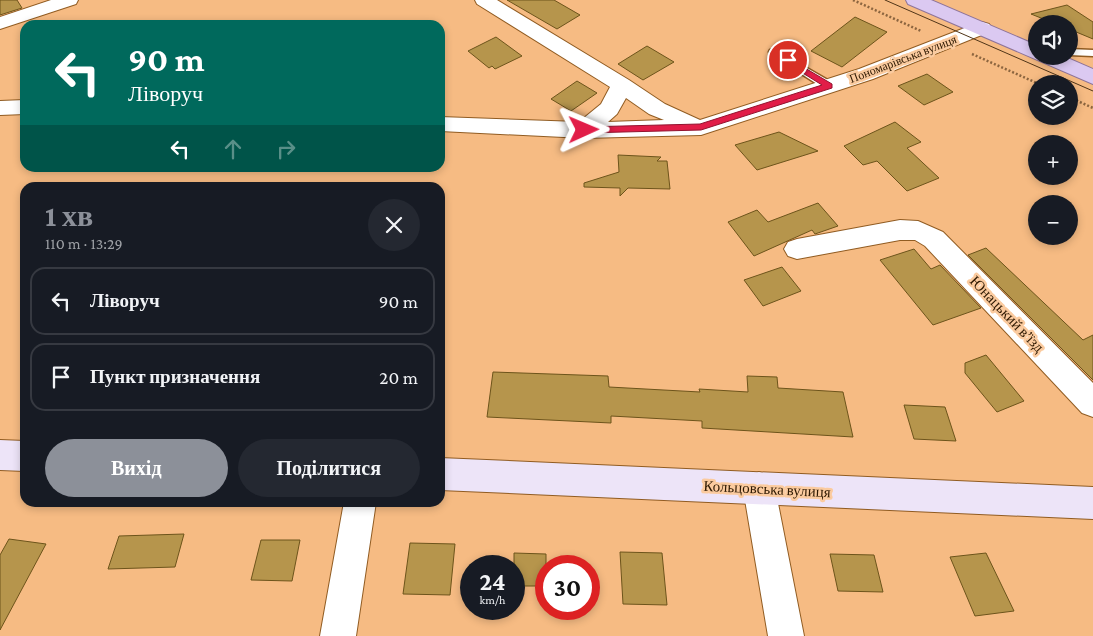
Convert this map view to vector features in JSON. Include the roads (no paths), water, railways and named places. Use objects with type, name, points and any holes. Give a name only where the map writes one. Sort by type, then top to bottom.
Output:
[{"type":"main road","points":[[915,0],[1028,49]]},
{"type":"main road","points":[[1066,65],[1093,77]]},
{"type":"street","points":[[0,24],[69,0]]},
{"type":"street","points":[[484,0],[622,85],[657,109],[701,127]]},
{"type":"street","name":"Пономарівська вулиця","points":[[445,124],[584,130],[701,127],[866,74],[982,28]]},
{"type":"street","points":[[584,130],[610,109],[622,85]]},
{"type":"street","points":[[0,108],[20,107]]},
{"type":"street","name":"Юнацький в’їзд","points":[[797,248],[900,230],[917,230],[934,239],[1093,403]]},
{"type":"street","points":[[0,455],[20,456]]},
{"type":"street","name":"Кольцовська вулиця","points":[[445,474],[1093,503]]},
{"type":"street","points":[[759,488],[786,636]]},
{"type":"street","points":[[338,636],[359,507]]},
{"type":"lane","points":[[774,52],[829,86]]},
{"type":"lane","points":[[1078,52],[1093,53]]},
{"type":"tram line","points":[[885,0],[1093,91]]}]
